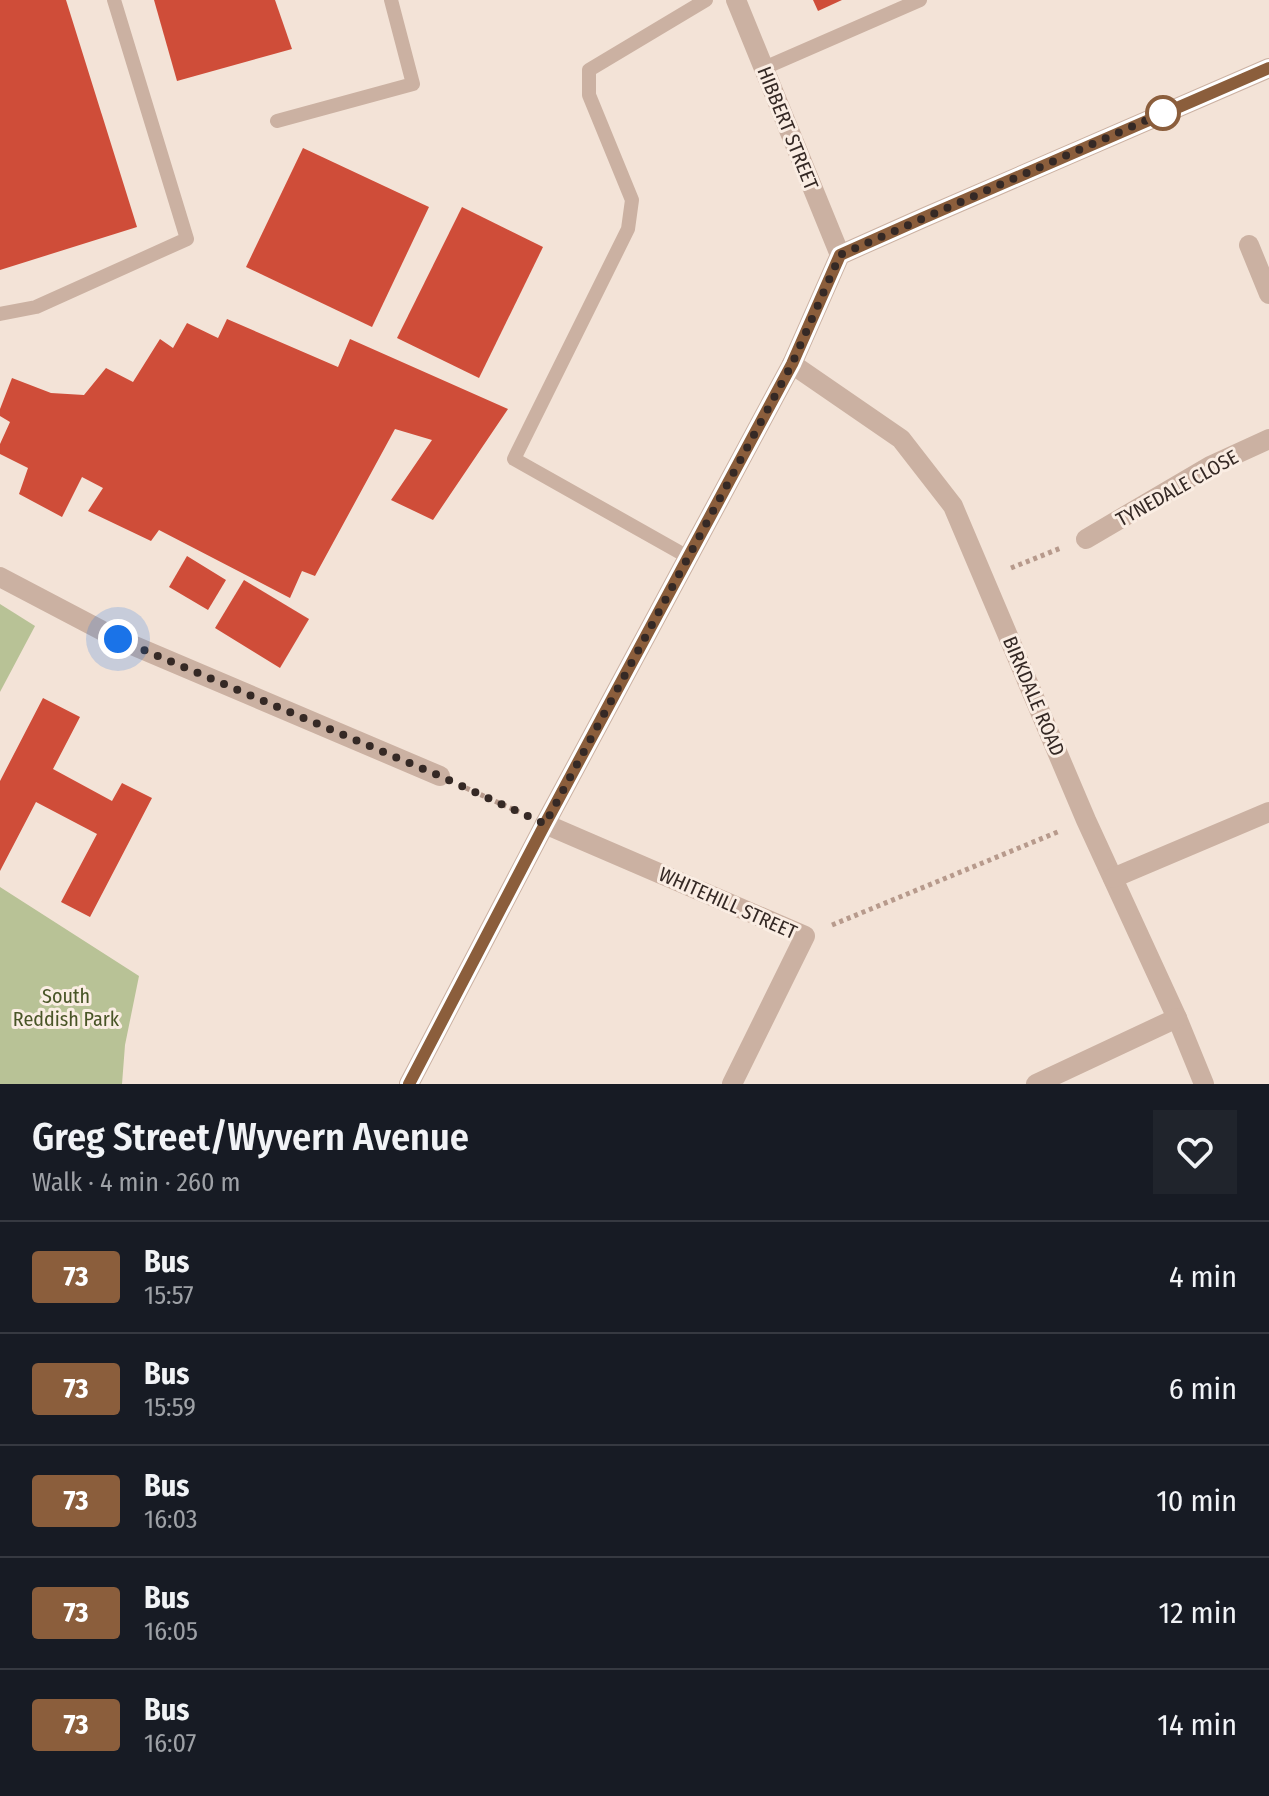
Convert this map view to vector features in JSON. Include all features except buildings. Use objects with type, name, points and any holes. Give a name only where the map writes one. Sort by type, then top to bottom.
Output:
[{"type":"street","name":"HIBBERT STREET","points":[[736,0],[840,255]]},
{"type":"street","points":[[409,1084],[792,364],[840,255],[1269,68]]},
{"type":"street","points":[[1249,245],[1269,294]]},
{"type":"street","name":"BIRKDALE ROAD","points":[[792,364],[901,439],[953,506],[1086,820],[1204,1084]]},
{"type":"street","name":"TYNEDALE CLOSE","points":[[1086,539],[1210,466],[1269,439]]},
{"type":"street","points":[[0,577],[118,639],[440,776]]},
{"type":"street","points":[[1113,878],[1269,812]]},
{"type":"street","name":"WHITEHILL STREET","points":[[545,824],[805,936],[732,1084]]},
{"type":"street","points":[[1036,1084],[1177,1018]]},
{"type":"lane","points":[[0,314],[36,307],[187,239],[114,0]]},
{"type":"lane","points":[[277,121],[413,84],[391,0]]},
{"type":"lane","points":[[688,557],[514,459],[628,229],[632,200],[589,95],[589,70],[706,0]]},
{"type":"lane","points":[[764,68],[920,0]]},
{"type":"path","points":[[984,578],[1086,539]]},
{"type":"path","points":[[440,776],[545,824]]},
{"type":"path","points":[[805,936],[1086,820]]},
{"type":"green space","points":[[0,604],[35,626],[0,692]]},
{"type":"green space","name":"South Reddish Park","points":[[0,887],[139,976],[125,1045],[122,1084],[0,1084]]},
{"type":"bus line","name":"73","points":[[409,1084],[792,364],[840,255],[1269,68]]},
{"type":"route","points":[[118,639],[545,824],[792,364],[840,255],[1163,113]]}]
